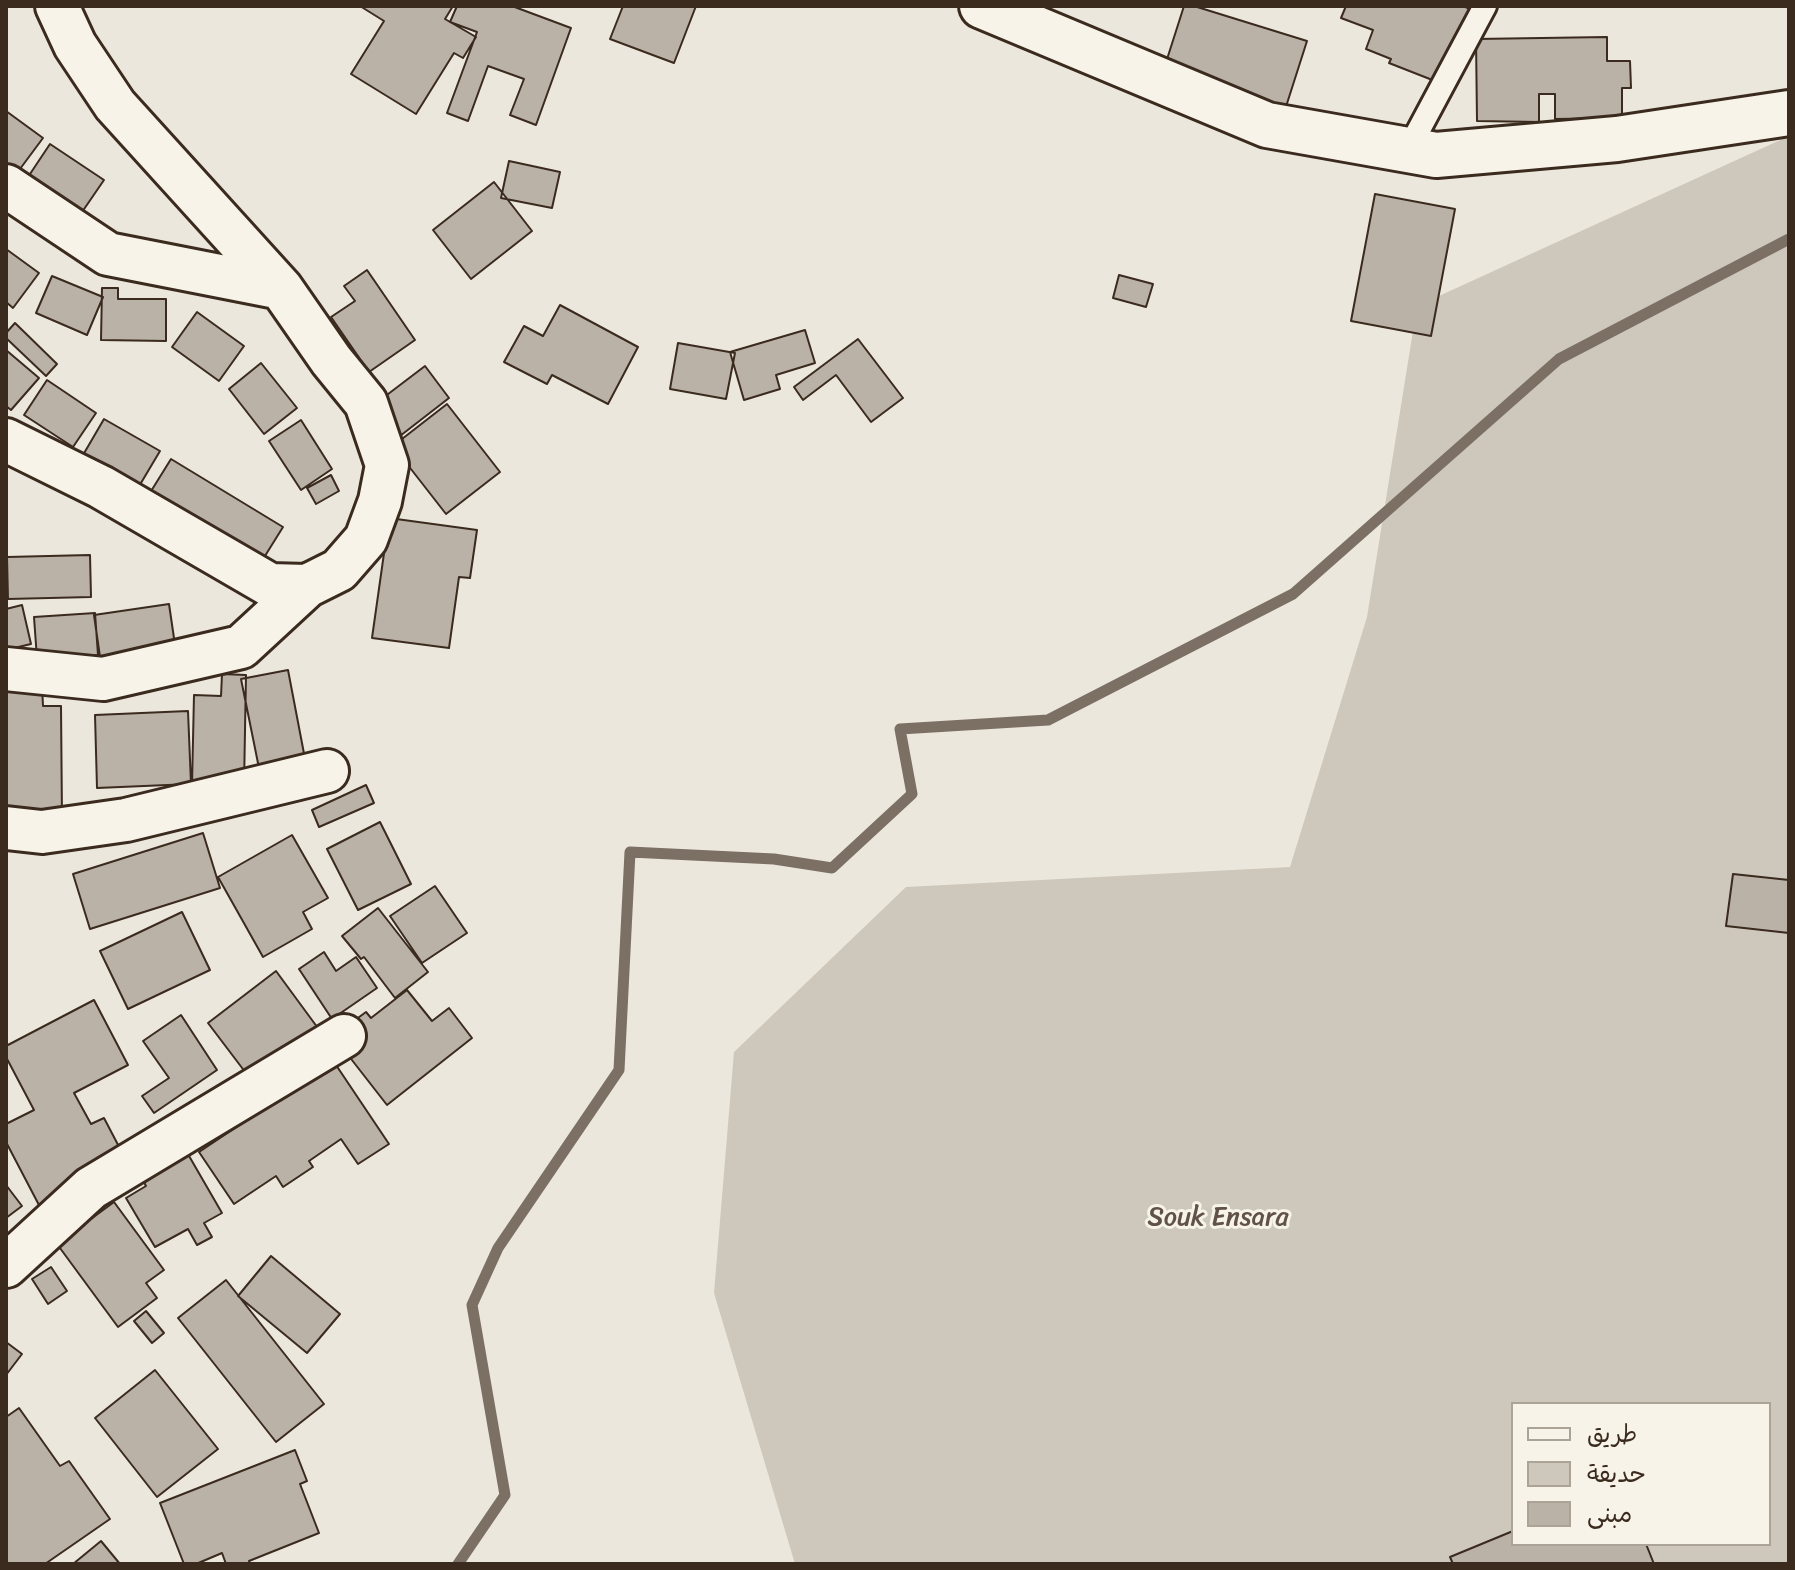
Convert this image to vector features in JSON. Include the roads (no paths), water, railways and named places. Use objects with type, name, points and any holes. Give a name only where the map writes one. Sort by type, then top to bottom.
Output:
[{"type":"street","points":[[6,669],[103,679],[241,647],[307,586],[339,570],[366,539],[380,501],[387,465],[366,403],[331,360],[281,288],[115,105],[75,45],[57,6]]},
{"type":"street","points":[[982,6],[1267,125],[1436,155],[1617,139],[1789,113]]},
{"type":"street","points":[[6,186],[108,254],[281,288]]},
{"type":"street","points":[[6,440],[101,487],[270,585],[307,586]]},
{"type":"street","points":[[6,828],[42,832],[126,820],[327,771]]},
{"type":"street","points":[[6,1266],[91,1188],[344,1036]]},
{"type":"lane","points":[[1408,150],[1485,6]]},
{"type":"waterway","points":[[458,1564],[505,1495],[472,1305],[498,1248],[619,1070],[630,852],[774,859],[832,868],[912,794],[900,729],[1048,720],[1293,594],[1559,359],[1789,239]]},
{"type":"park label","name":"Souk Ensara","points":[[1218,1218]]}]
